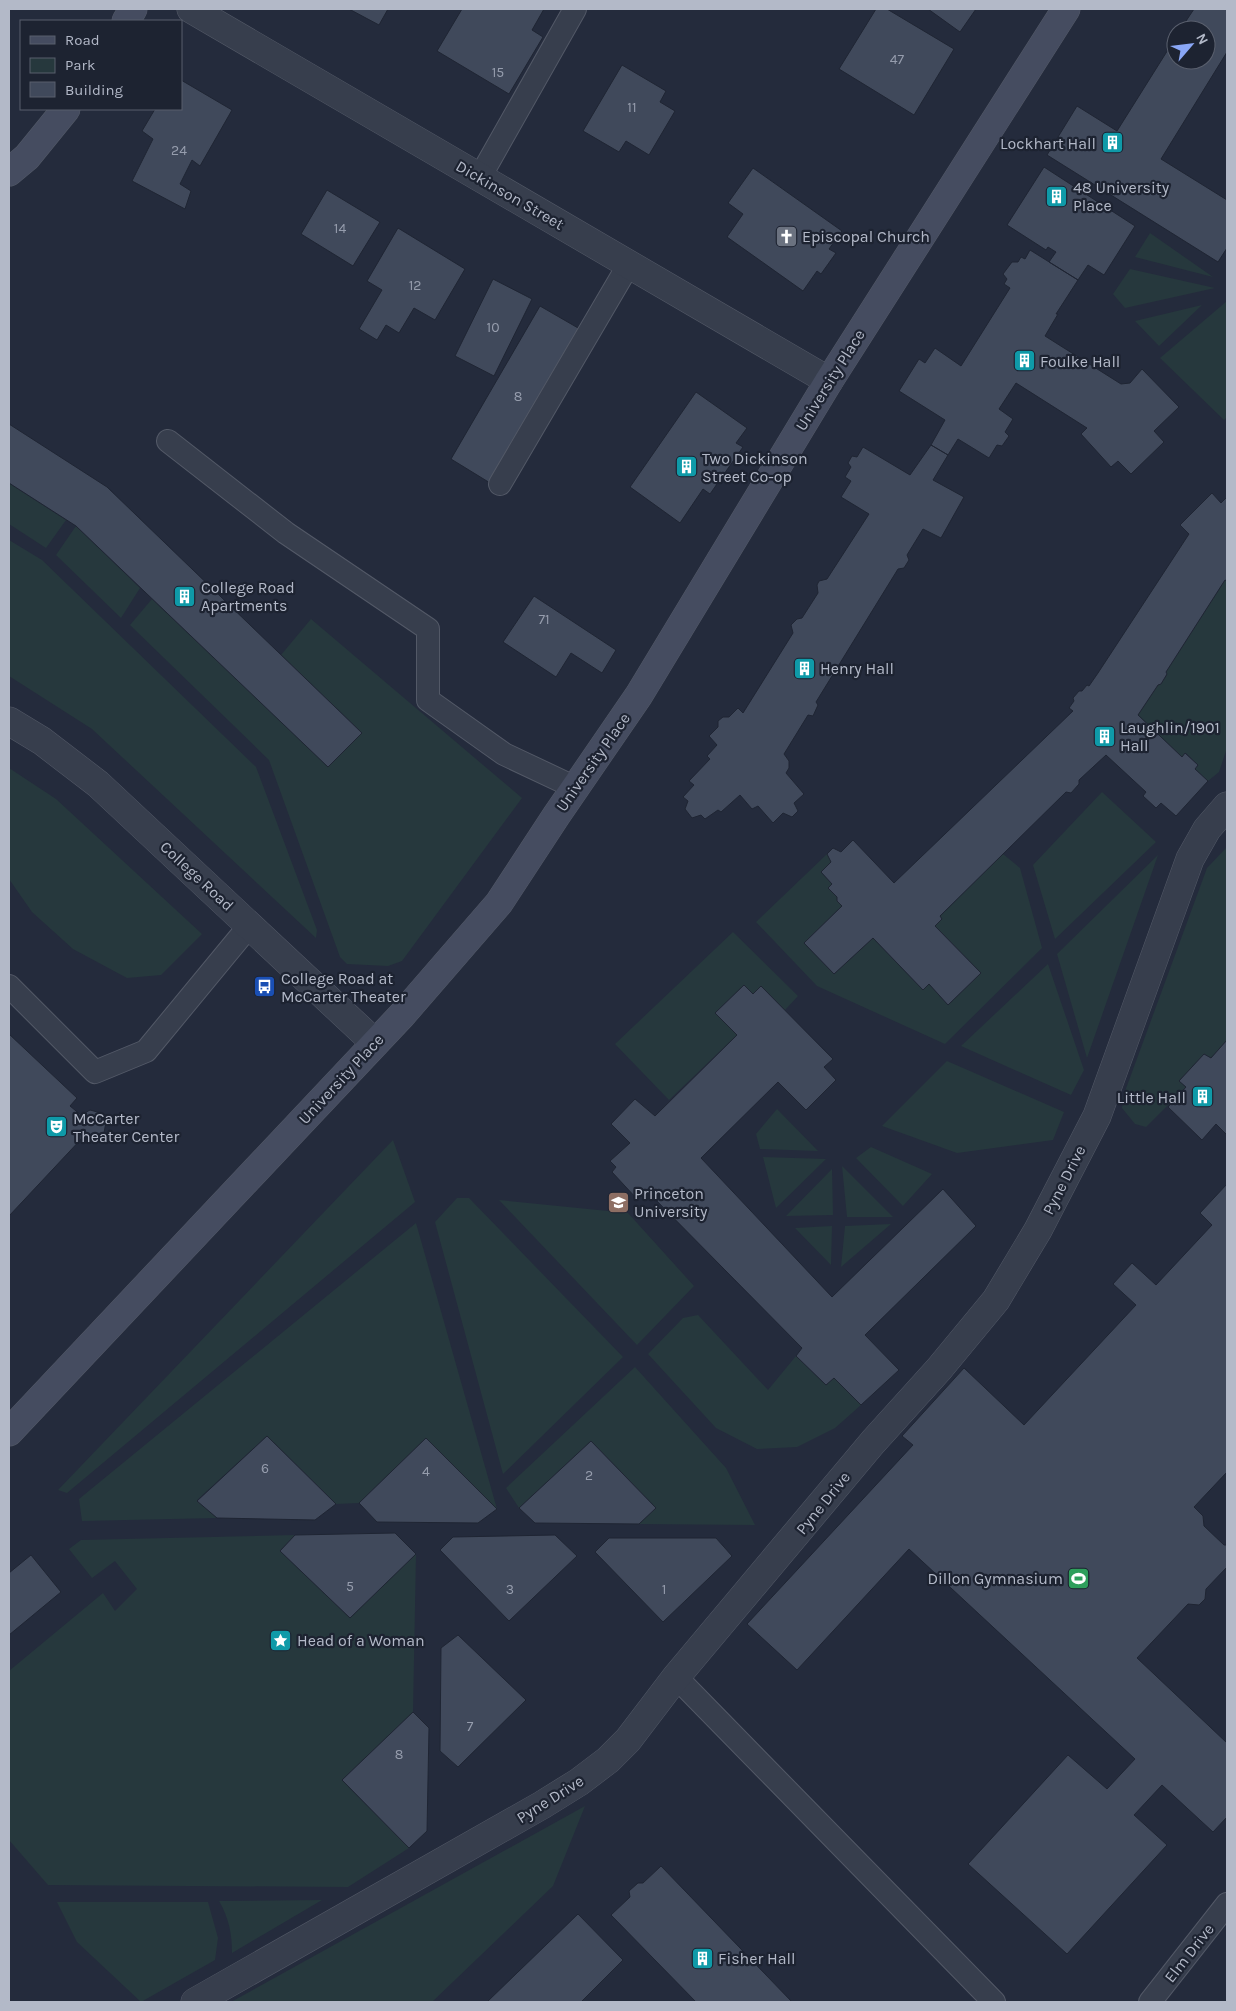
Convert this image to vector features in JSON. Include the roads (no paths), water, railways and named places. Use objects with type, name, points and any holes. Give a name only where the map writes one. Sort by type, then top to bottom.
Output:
[{"type":"street","points":[[127,20],[133,9]]},
{"type":"street","name":"Dickinson Street","points":[[191,9],[829,381]]},
{"type":"street","name":"University Place","points":[[9,1432],[375,1043],[498,903],[639,696],[829,381],[1066,9]]},
{"type":"street","points":[[9,172],[27,157],[65,110]]},
{"type":"street","name":"College Road","points":[[9,721],[42,741],[98,784],[375,1043]]},
{"type":"street","name":"Pyne Drive","points":[[195,2002],[542,1805],[579,1782],[608,1760],[628,1740],[676,1677],[873,1442],[996,1300],[1038,1230],[1097,1116],[1190,859],[1208,829],[1227,806]]},
{"type":"lane","points":[[480,177],[575,9]]},
{"type":"lane","points":[[500,484],[629,264]]},
{"type":"lane","points":[[168,441],[286,533],[428,629],[428,700],[504,754],[576,788]]},
{"type":"lane","points":[[9,986],[95,1072],[146,1051],[250,925]]},
{"type":"lane","points":[[676,1677],[994,2002]]},
{"type":"lane","name":"Elm Drive","points":[[1150,2002],[1227,1904]]},
{"type":"place","name":"Lockhart Hall","points":[[1112,143]]},
{"type":"place","name":"48 University Place","points":[[1057,196]]},
{"type":"place","name":"Episcopal Church","points":[[786,236]]},
{"type":"place","name":"Foulke Hall","points":[[1024,361]]},
{"type":"place","name":"Two Dickinson Street Co-op","points":[[686,467]]},
{"type":"place","name":"College Road Apartments","points":[[185,596]]},
{"type":"place","name":"Henry Hall","points":[[804,668]]},
{"type":"place","name":"Laughlin/1901 Hall","points":[[1104,736]]},
{"type":"place","name":"College Road at McCarter Theater","points":[[265,987]]},
{"type":"place","name":"Little Hall","points":[[1202,1097]]},
{"type":"place","name":"McCarter Theater Center","points":[[57,1127]]},
{"type":"place","name":"Princeton University","points":[[618,1202]]},
{"type":"place","name":"Dillon Gymnasium","points":[[1079,1578]]},
{"type":"place","name":"Head of a Woman","points":[[281,1640]]},
{"type":"place","name":"Fisher Hall","points":[[702,1958]]}]
